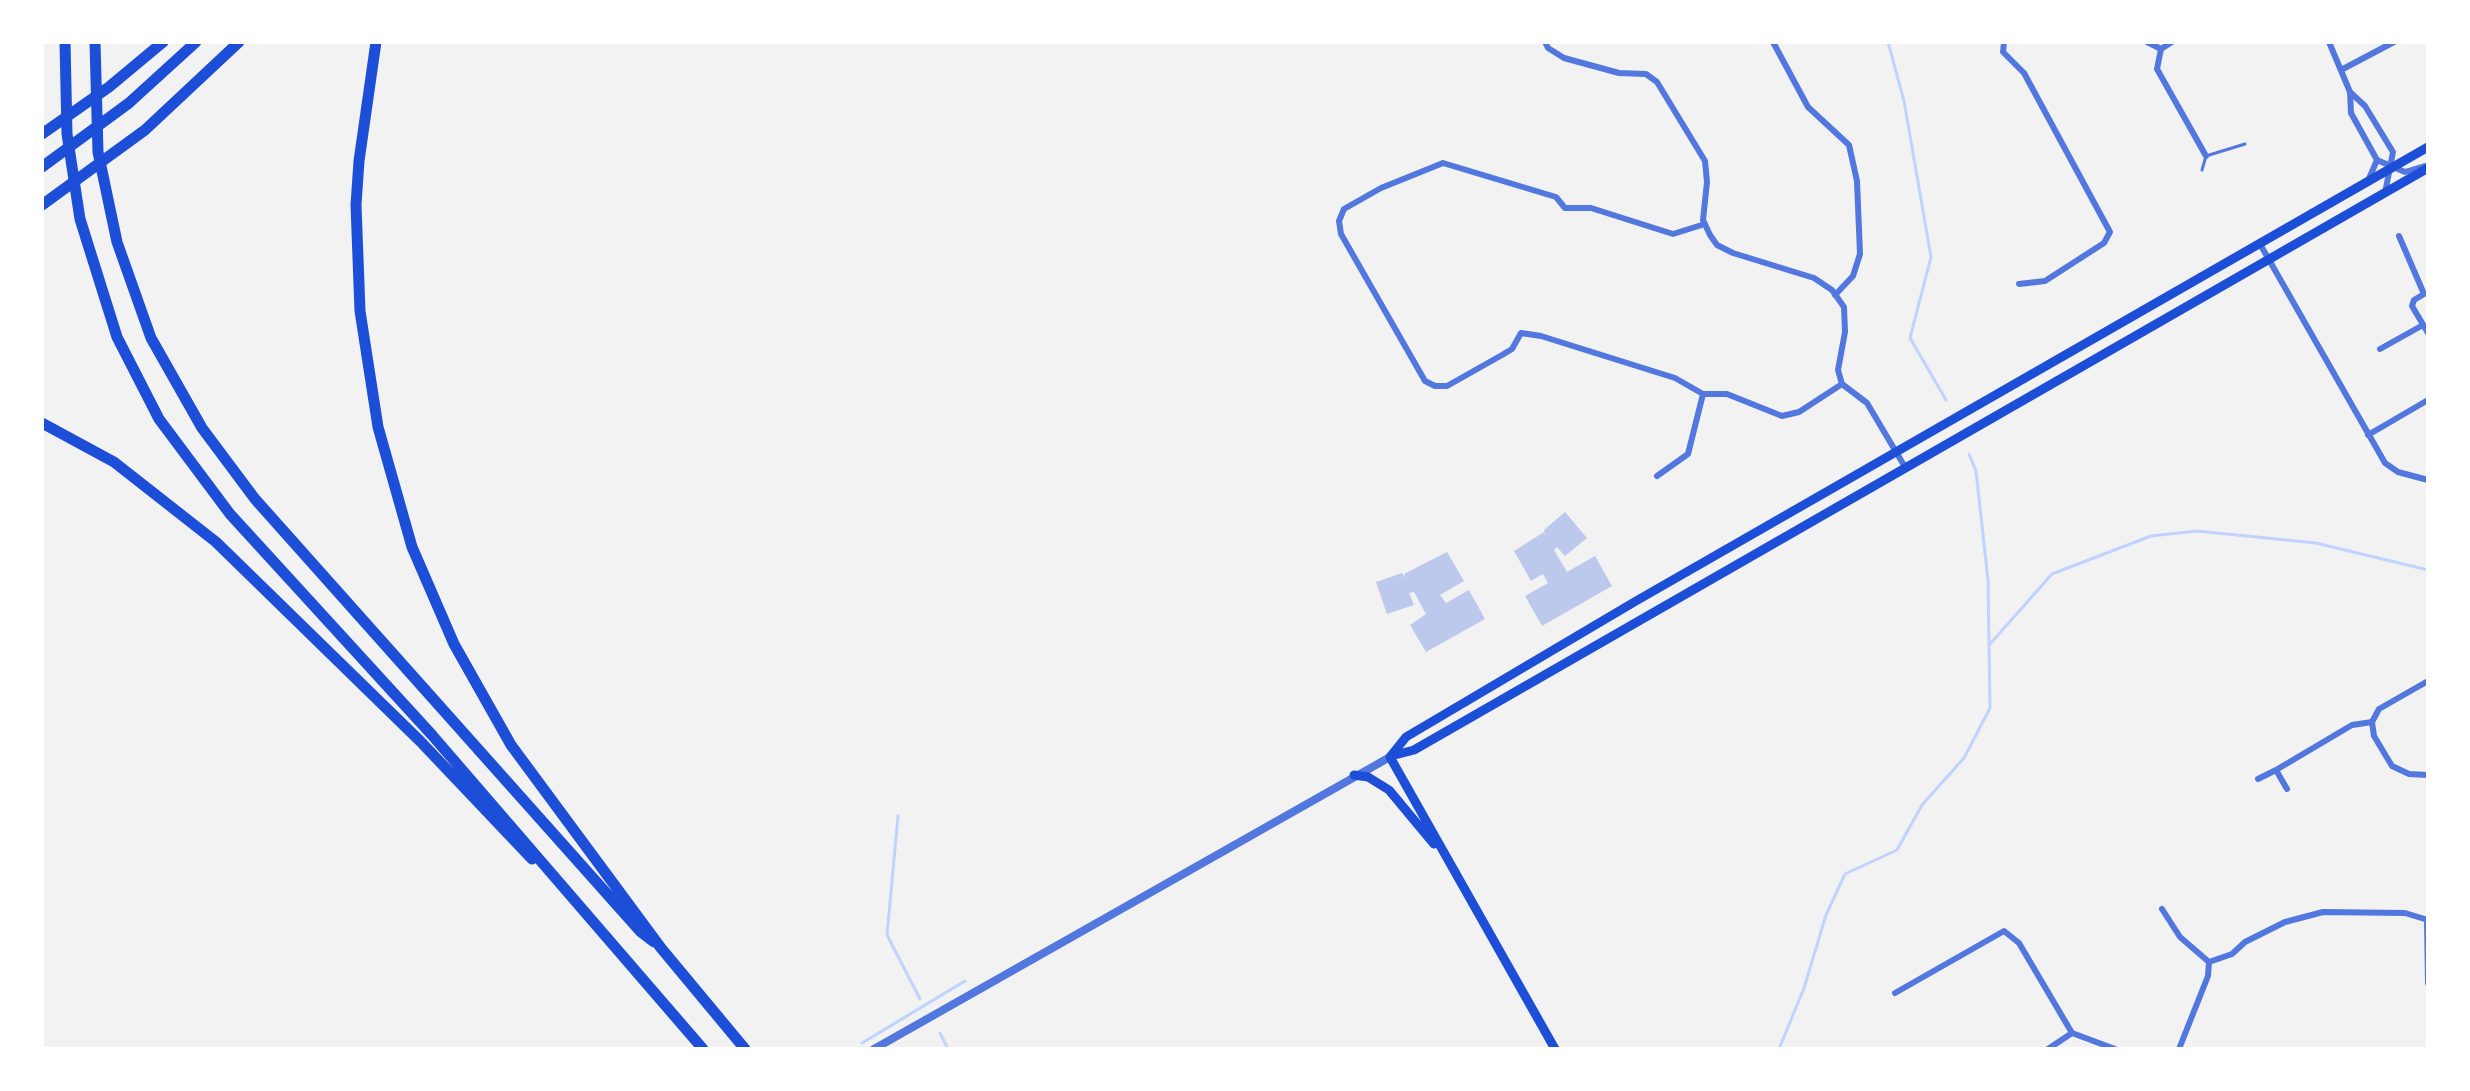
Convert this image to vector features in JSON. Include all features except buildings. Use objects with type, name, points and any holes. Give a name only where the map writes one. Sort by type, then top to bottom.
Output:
[{"type":"highway","points":[[65,42],[65,98],[71,172],[80,219],[117,337],[159,419],[230,514],[432,735],[542,867],[703,1049]]},
{"type":"highway","points":[[95,42],[98,152],[106,201],[133,292],[151,338],[187,404],[228,464],[641,932],[661,948]]},
{"type":"highway","points":[[42,134],[109,87],[163,42]]},
{"type":"highway","points":[[42,167],[129,103],[196,42]]},
{"type":"highway","points":[[42,205],[145,130],[239,42]]},
{"type":"highway","points":[[376,42],[359,161],[357,263],[367,373],[395,495],[432,597],[479,691],[538,784],[661,948],[745,1049]]},
{"type":"highway","points":[[42,423],[114,462],[205,532],[420,741],[520,849],[542,867]]},
{"type":"main road","points":[[1390,757],[1406,737],[1636,601],[2428,147]]},
{"type":"main road","points":[[1390,757],[1414,750],[2428,167]]},
{"type":"main road","points":[[1806,503],[1824,513]]},
{"type":"main road","points":[[1636,601],[1645,617]]},
{"type":"main road","points":[[1390,757],[1555,1049]]},
{"type":"main road","points":[[1354,775],[1373,780],[1397,797],[1444,856]]},
{"type":"street","points":[[1545,42],[1548,48],[1564,58],[1619,73],[1646,74],[1657,82],[1705,161],[1705,224],[1717,245],[1814,278],[1835,295],[1844,307],[1845,332],[1838,370],[1842,384],[1867,403],[1905,467]]},
{"type":"street","points":[[1773,42],[1808,107],[1849,145],[1857,181],[1860,254],[1853,276],[1835,295]]},
{"type":"street","points":[[2004,42],[2003,52],[2024,73],[2110,232],[2104,243],[2045,281],[2019,284]]},
{"type":"street","points":[[2147,42],[2161,49]]},
{"type":"street","points":[[2172,42],[2161,49],[2157,69],[2206,156]]},
{"type":"street","points":[[2329,42],[2350,92],[2351,113],[2377,160],[2405,172],[2428,167]]},
{"type":"street","points":[[2341,70],[2394,42]]},
{"type":"street","points":[[2350,92],[2365,106],[2392,151],[2385,193]]},
{"type":"street","points":[[2392,151],[2412,156]]},
{"type":"street","points":[[2368,181],[2377,160]]},
{"type":"street","points":[[1705,224],[1673,234],[1591,208],[1565,208],[1556,197],[1443,163],[1381,188],[1344,209],[1339,221],[1341,234],[1425,381],[1447,386],[1512,349],[1521,333],[1541,336],[1675,378],[1703,394],[1727,394],[1782,416],[1799,412],[1842,384]]},
{"type":"street","points":[[2399,236],[2426,292],[2414,300],[2412,306],[2428,333]]},
{"type":"street","points":[[2260,244],[2368,435],[2391,469],[2428,480]]},
{"type":"street","points":[[2380,349],[2423,325]]},
{"type":"street","points":[[1657,476],[1688,454],[1703,394]]},
{"type":"street","points":[[2368,435],[2428,400]]},
{"type":"street","points":[[2428,681],[2379,709],[2372,722],[2374,736],[2392,766],[2409,774],[2428,775]]},
{"type":"street","points":[[2258,779],[2352,725],[2372,722]]},
{"type":"street","points":[[874,1049],[1390,757]]},
{"type":"street","points":[[2276,770],[2287,789]]},
{"type":"street","points":[[2162,909],[2180,937],[2209,962],[2221,961],[2245,942],[2285,922],[2323,912],[2405,913],[2427,921],[2428,983]]},
{"type":"street","points":[[1895,993],[2004,931],[2019,943],[2072,1033],[2115,1049]]},
{"type":"street","points":[[2179,1049],[2208,976],[2209,962]]},
{"type":"street","points":[[2048,1049],[2072,1033]]},
{"type":"lane","points":[[2202,170],[2206,156],[2245,144]]},
{"type":"waterway","points":[[1888,42],[1904,101],[1931,257],[1910,338],[1946,400]]},
{"type":"waterway","points":[[1779,1049],[1804,988],[1826,915],[1845,874],[1897,850],[1922,805],[1964,758],[1990,708],[1988,580],[1976,471],[1969,454]]},
{"type":"waterway","points":[[1990,644],[2052,574],[2151,536],[2197,531],[2316,543],[2428,570]]},
{"type":"waterway","points":[[898,816],[887,935],[920,999]]},
{"type":"waterway","points":[[862,1043],[965,981]]},
{"type":"waterway","points":[[940,1033],[948,1049]]}]
